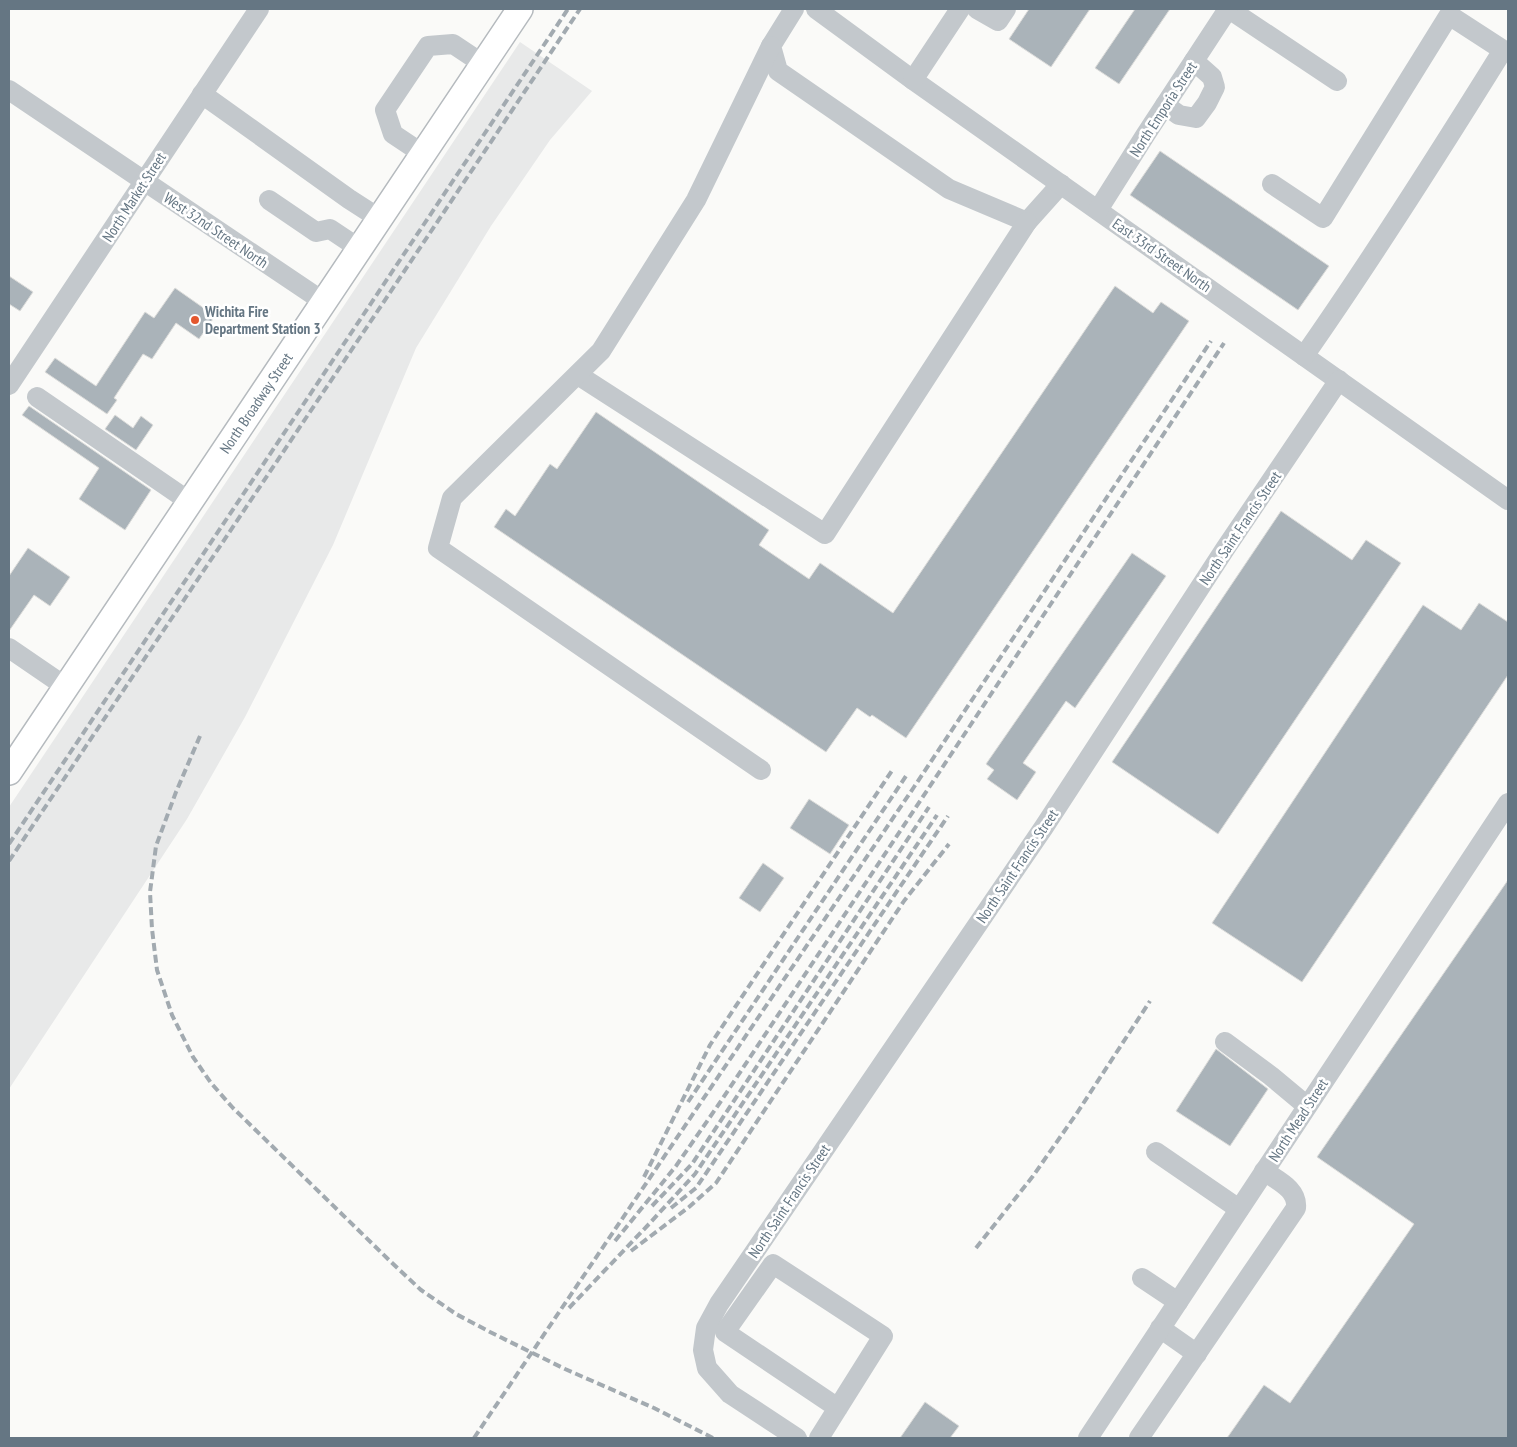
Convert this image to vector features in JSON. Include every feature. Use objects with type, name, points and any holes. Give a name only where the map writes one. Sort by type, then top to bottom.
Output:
[{"type":"main road","name":"North Broadway Street","points":[[9,772],[520,9]]},
{"type":"street","name":"North Market Street","points":[[11,376],[145,182],[259,9]]},
{"type":"street","points":[[761,770],[438,548],[452,498],[602,352],[696,200],[771,46],[794,9]]},
{"type":"street","name":"East 33rd Street North","points":[[816,9],[913,80],[1304,356],[1507,495]]},
{"type":"street","points":[[913,80],[960,9]]},
{"type":"street","points":[[977,9],[998,22],[1006,9]]},
{"type":"street","points":[[1229,9],[1337,81]]},
{"type":"street","name":"North Emporia Street","points":[[1098,210],[1229,9]]},
{"type":"street","points":[[1272,184],[1323,218],[1449,15],[1503,50],[1436,158],[1304,356]]},
{"type":"street","points":[[423,154],[393,134],[385,110],[401,86],[428,46],[453,44],[483,64]]},
{"type":"street","points":[[771,46],[778,71],[941,184],[1027,222]]},
{"type":"street","points":[[1165,105],[1179,115],[1196,118],[1207,104],[1215,87],[1212,77],[1194,61]]},
{"type":"street","name":"West 32nd Street North","points":[[9,90],[324,302]]},
{"type":"street","points":[[202,94],[349,200],[380,219]]},
{"type":"street","points":[[578,374],[825,534],[1027,222],[1061,184]]},
{"type":"street","points":[[269,200],[316,232],[330,228],[360,249]]},
{"type":"street","name":"North Saint Francis Street","points":[[771,1431],[730,1394],[707,1368],[703,1354],[706,1328],[719,1304],[1044,827],[1225,549],[1339,380]]},
{"type":"street","points":[[37,397],[190,502]]},
{"type":"street","points":[[9,648],[66,686]]},
{"type":"street","name":"North Mead Street","points":[[1088,1438],[1508,803]]},
{"type":"street","points":[[1226,1042],[1307,1106]]},
{"type":"street","points":[[1156,1152],[1239,1209]]},
{"type":"street","points":[[1139,1438],[1296,1208],[1296,1200],[1292,1192],[1264,1171]]},
{"type":"street","points":[[819,1438],[838,1408],[883,1336],[773,1264],[725,1332],[838,1408]]},
{"type":"street","points":[[1142,1278],[1178,1302]]},
{"type":"street","points":[[1160,1328],[1197,1354]]},
{"type":"street","points":[[771,1431],[797,1438]]},
{"type":"shaded area","points":[[520,42],[592,91],[550,140],[491,226],[416,348],[333,545],[245,717],[187,819],[9,1089],[9,807]]},
{"type":"building","points":[[1029,9],[1090,9],[1051,67],[1009,39]]},
{"type":"building","points":[[1135,9],[1170,9],[1119,84],[1095,68]]},
{"type":"building","points":[[1160,151],[1329,266],[1298,310],[1130,195]]},
{"type":"building","points":[[9,276],[33,292],[20,311],[9,304]]},
{"type":"building","points":[[1115,286],[1153,313],[1161,302],[1189,321],[906,738],[872,715],[870,717],[857,708],[826,752],[494,527],[506,509],[515,516],[550,464],[557,469],[596,412],[769,530],[759,545],[809,579],[820,563],[893,613]]},
{"type":"building","points":[[175,288],[215,316],[199,339],[176,323],[152,359],[143,354],[114,398],[117,400],[107,414],[45,372],[55,358],[96,386],[145,312],[154,318]]},
{"type":"building","points":[[29,406],[151,490],[125,530],[79,499],[99,468],[22,415]]},
{"type":"building","points":[[115,415],[133,428],[141,416],[153,425],[136,450],[105,429]]},
{"type":"building","points":[[1281,511],[1352,560],[1366,540],[1401,563],[1218,834],[1112,762]]},
{"type":"building","points":[[28,548],[70,577],[50,606],[34,595],[9,631],[9,576]]},
{"type":"building","points":[[1132,553],[1166,576],[1075,708],[1066,701],[1023,763],[1036,772],[1017,800],[987,779],[994,770],[986,764]]},
{"type":"building","points":[[1479,603],[1508,622],[1508,675],[1302,982],[1212,923],[1423,605],[1461,630]]},
{"type":"building","points":[[809,799],[849,825],[830,854],[790,828]]},
{"type":"building","points":[[763,863],[784,878],[760,912],[739,898]]},
{"type":"building","points":[[1508,880],[1508,1438],[1227,1438],[1264,1385],[1290,1403],[1414,1224],[1317,1157]]},
{"type":"building","points":[[1216,1049],[1268,1089],[1230,1146],[1176,1111]]},
{"type":"building","points":[[925,1402],[959,1426],[950,1438],[900,1438]]},
{"type":"railway","points":[[9,844],[568,9]]},
{"type":"railway","points":[[9,861],[580,9]]},
{"type":"railway","points":[[474,1438],[914,787],[1211,341]]},
{"type":"railway","points":[[615,1241],[676,1166],[719,1104],[1224,343]]},
{"type":"railway","points":[[200,736],[156,846],[150,892],[157,970],[172,1015],[193,1057],[211,1083],[233,1108],[421,1290],[456,1314],[490,1332],[565,1369],[654,1408],[713,1438]]},
{"type":"railway","points":[[644,1177],[710,1045],[893,769]]},
{"type":"railway","points":[[688,1102],[906,776]]},
{"type":"railway","points":[[652,1206],[692,1164],[929,807]]},
{"type":"railway","points":[[569,1308],[695,1174],[937,815]]},
{"type":"railway","points":[[671,1208],[696,1188],[948,816]]},
{"type":"railway","points":[[631,1251],[689,1207],[716,1183],[904,901],[949,844]]},
{"type":"railway","points":[[976,1248],[1033,1176],[1077,1113],[1150,1001]]},
{"type":"place","name":"Wichita Fire Department Station 3","points":[[195,320]]}]
